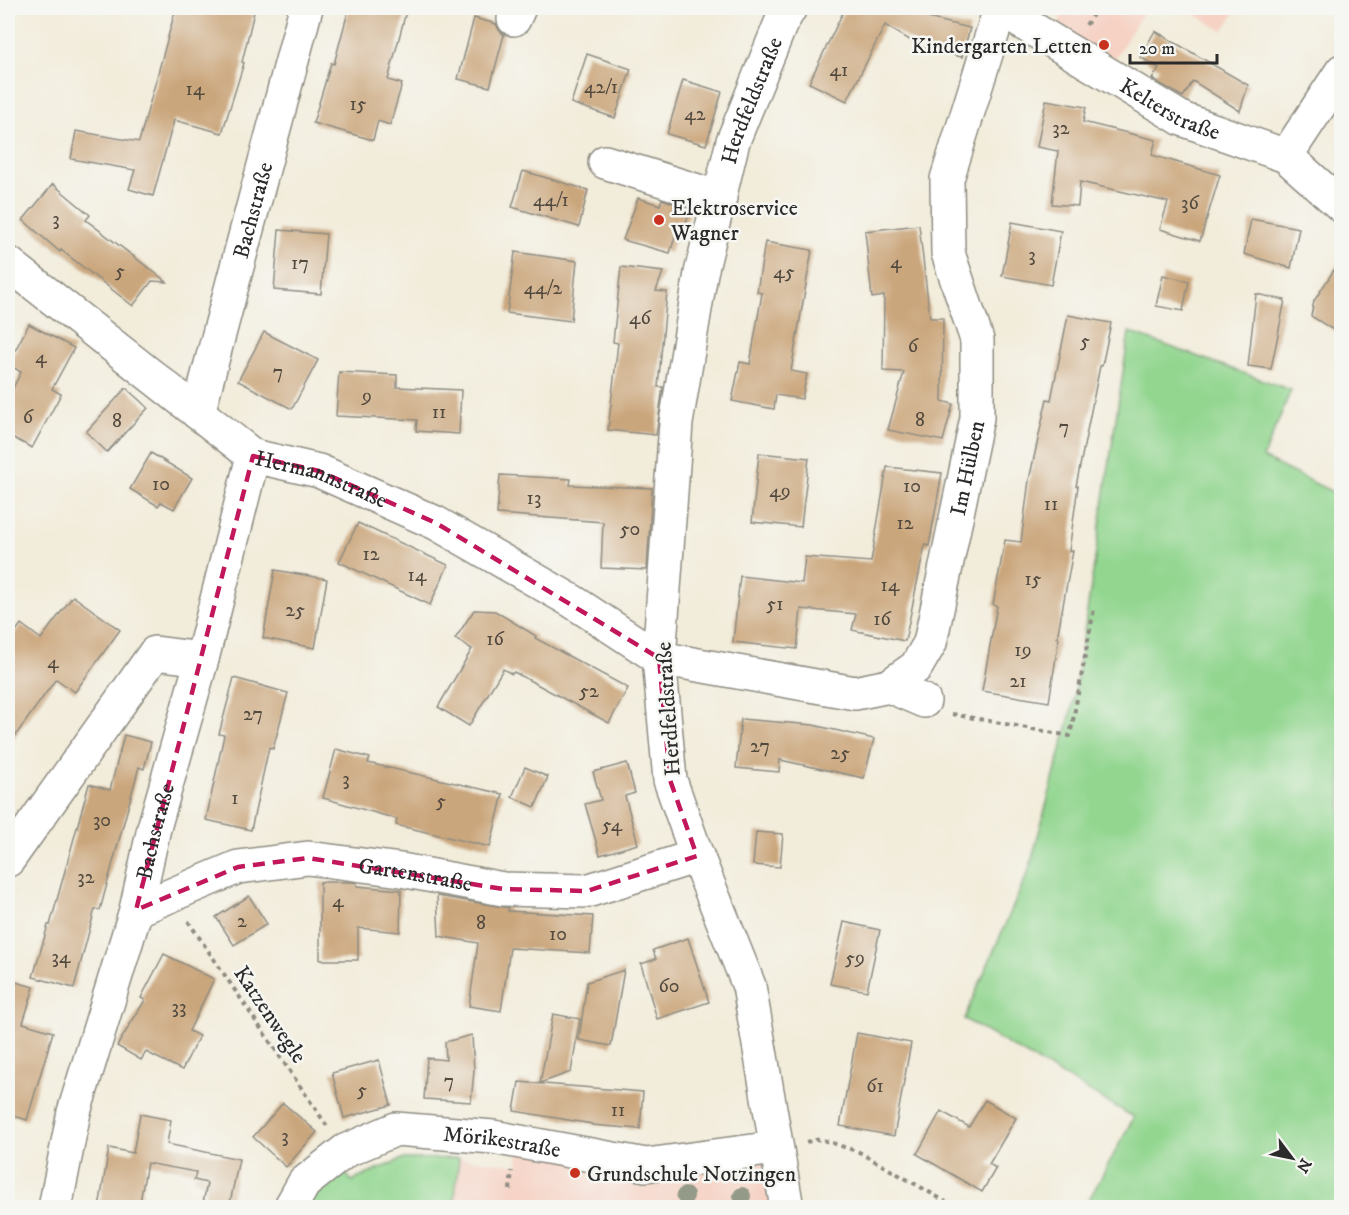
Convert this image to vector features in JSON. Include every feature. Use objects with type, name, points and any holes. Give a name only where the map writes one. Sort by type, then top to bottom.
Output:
[{"type":"street","name":"Bachstraße","points":[[198,412],[306,8]]},
{"type":"street","name":"Herdfeldstraße","points":[[787,1208],[749,986],[697,856],[670,780],[659,658],[676,423],[701,273],[733,141],[781,23],[790,8]]},
{"type":"street","name":"Kelterstraße","points":[[999,8],[1182,119],[1286,156],[1341,206]]},
{"type":"street","name":"Im Hülben","points":[[659,658],[855,693],[889,686],[916,667],[930,643],[976,418],[977,340],[948,253],[947,179],[999,8]]},
{"type":"street","points":[[1286,156],[1341,71]]},
{"type":"street","points":[[605,162],[720,198]]},
{"type":"street","name":"Hermannstraße","points":[[8,263],[253,456],[319,471],[436,523],[572,601],[659,658]]},
{"type":"street","name":"Bachstraße","points":[[55,1208],[74,1112],[136,910],[154,828],[202,659],[253,456]]},
{"type":"street","points":[[8,860],[155,653],[202,659]]},
{"type":"street","points":[[889,686],[924,701]]},
{"type":"street","name":"Gartenstraße","points":[[136,910],[238,867],[308,858],[401,870],[503,889],[587,891],[697,856]]},
{"type":"street","name":"Mörikestraße","points":[[290,1208],[304,1183],[345,1151],[396,1129],[494,1137],[646,1165],[776,1148]]},
{"type":"path","points":[[924,701],[952,714],[1070,736],[1094,609]]},
{"type":"path","name":"Katzenwegle","points":[[171,895],[345,1151]]},
{"type":"path","points":[[776,1148],[820,1139],[859,1152],[957,1208]]},
{"type":"highlighted area","points":[[253,456],[319,471],[436,523],[659,658],[670,780],[697,856],[587,891],[503,889],[308,858],[238,867],[136,910]]},
{"type":"shaded area","name":"Kindergarten Letten","points":[[1065,8],[1146,8],[1113,61],[1056,29]]},
{"type":"shaded area","points":[[1184,8],[1238,8],[1223,31]]},
{"type":"shaded area","name":"Grundschule Notzingen","points":[[520,1141],[646,1165],[776,1148],[785,1208],[290,1208],[334,1160],[352,1181],[402,1159],[459,1158],[518,1165]]},
{"type":"green space","points":[[1129,332],[1291,390],[1263,458],[1341,496],[1341,1207],[1085,1207],[1134,1117],[964,1019],[1029,870],[1073,705]]},
{"type":"green space","points":[[459,1158],[454,1207],[290,1208],[334,1160],[352,1181],[402,1159]]},
{"type":"building","points":[[176,8],[255,8],[242,62],[244,63],[222,133],[174,120],[153,196],[129,189],[135,170],[71,159],[76,131],[139,142]]},
{"type":"building","points":[[349,8],[407,8],[388,80],[402,84],[390,125],[378,121],[373,140],[313,123],[331,63],[334,64]]},
{"type":"building","points":[[845,8],[934,8],[928,18],[970,28],[962,57],[923,48],[885,25],[847,101],[809,83]]},
{"type":"building","points":[[474,18],[496,24],[504,35],[490,87],[458,79]]},
{"type":"building","points":[[1155,31],[1248,85],[1240,111],[1193,81],[1183,97],[1152,79],[1159,68],[1140,57]]},
{"type":"building","points":[[587,54],[631,69],[615,118],[571,103]]},
{"type":"building","points":[[683,80],[722,92],[706,145],[667,134]]},
{"type":"building","points":[[1046,100],[1086,107],[1083,122],[1156,140],[1152,155],[1220,175],[1200,241],[1160,229],[1168,202],[1080,182],[1078,206],[1052,204],[1058,151],[1037,147]]},
{"type":"building","points":[[523,171],[588,190],[579,227],[512,207]]},
{"type":"building","points":[[53,184],[90,215],[86,220],[167,282],[152,281],[133,306],[61,250],[60,252],[23,220]]},
{"type":"building","name":"Elektroservice Wagner","points":[[638,198],[660,205],[662,199],[691,209],[681,236],[676,234],[670,253],[623,240]]},
{"type":"building","points":[[1251,219],[1299,228],[1291,268],[1244,254]]},
{"type":"building","points":[[1012,222],[1061,231],[1051,285],[1002,276]]},
{"type":"building","points":[[919,225],[930,318],[943,318],[942,401],[953,404],[943,441],[888,430],[904,372],[883,371],[884,296],[872,298],[865,231]]},
{"type":"building","points":[[279,230],[326,234],[321,294],[274,290]]},
{"type":"building","points":[[765,242],[812,250],[791,371],[807,374],[802,399],[776,395],[774,409],[732,401],[740,362],[750,364],[762,293],[757,292]]},
{"type":"building","points":[[515,252],[577,261],[571,321],[507,313]]},
{"type":"building","points":[[1341,259],[1341,335],[1311,316],[1314,301]]},
{"type":"building","points":[[621,267],[663,272],[656,291],[667,292],[658,387],[663,387],[656,435],[608,430],[618,343],[613,342]]},
{"type":"building","points":[[1163,275],[1189,281],[1183,311],[1156,306]]},
{"type":"building","points":[[1256,294],[1285,300],[1271,369],[1248,366]]},
{"type":"building","points":[[1068,315],[1111,323],[1076,486],[1078,486],[1069,551],[1073,551],[1057,638],[1059,638],[1049,702],[982,691],[997,606],[993,605],[1005,540],[1021,542],[1029,480],[1047,399],[1051,400]]},
{"type":"building","points":[[29,324],[74,348],[52,389],[61,394],[32,448],[8,435],[8,398],[21,372],[8,364]]},
{"type":"building","points":[[264,332],[318,360],[292,409],[238,381]]},
{"type":"building","points":[[339,372],[397,375],[397,387],[461,390],[459,434],[416,431],[417,420],[336,416]]},
{"type":"building","points":[[126,388],[148,408],[107,452],[86,432]]},
{"type":"building","points":[[151,453],[192,478],[174,509],[161,502],[158,506],[130,489]]},
{"type":"building","points":[[759,453],[809,458],[801,527],[752,522]]},
{"type":"building","points":[[887,467],[942,473],[929,546],[925,545],[905,641],[852,630],[856,614],[801,609],[797,649],[733,642],[740,576],[802,583],[805,557],[871,562]]},
{"type":"building","points":[[500,475],[571,479],[570,485],[652,488],[647,570],[601,568],[603,522],[497,514]]},
{"type":"building","points":[[358,523],[448,565],[430,605],[339,562]]},
{"type":"building","points":[[275,570],[327,579],[315,648],[263,638]]},
{"type":"building","points":[[73,596],[120,630],[75,692],[56,679],[8,746],[8,642],[21,624],[41,639]]},
{"type":"building","points":[[474,610],[495,611],[536,636],[535,638],[628,688],[609,723],[514,672],[512,674],[503,669],[469,726],[438,707],[472,649],[455,639]]},
{"type":"building","points":[[234,678],[288,693],[273,749],[269,747],[251,830],[206,820],[224,735],[219,734]]},
{"type":"building","points":[[741,719],[813,725],[874,739],[864,778],[780,760],[779,772],[736,768]]},
{"type":"building","points":[[124,735],[151,742],[144,769],[139,767],[100,910],[95,909],[74,988],[33,977],[48,925],[50,925],[89,784],[110,790]]},
{"type":"building","points":[[336,749],[370,758],[368,763],[503,794],[490,847],[396,825],[397,819],[323,798]]},
{"type":"building","points":[[627,763],[635,793],[625,796],[638,844],[600,855],[585,804],[601,800],[593,772]]},
{"type":"building","points":[[525,767],[548,777],[535,807],[512,797]]},
{"type":"building","points":[[756,832],[783,834],[780,867],[753,865]]},
{"type":"building","points":[[320,882],[351,882],[357,883],[357,886],[401,890],[400,932],[358,928],[358,960],[320,960]]},
{"type":"building","points":[[249,896],[267,924],[234,945],[216,917]]},
{"type":"building","points":[[437,896],[509,908],[508,911],[593,916],[590,953],[510,948],[501,1011],[469,1006],[478,943],[439,936]]},
{"type":"building","points":[[844,922],[880,930],[867,991],[830,984]]},
{"type":"building","points":[[688,938],[709,1002],[657,1019],[641,964],[656,959],[653,950]]},
{"type":"building","points":[[164,954],[214,979],[189,1031],[199,1036],[182,1070],[146,1052],[141,1060],[117,1046],[145,1000],[141,998]]},
{"type":"building","points":[[624,970],[611,1046],[579,1040],[587,982]]},
{"type":"building","points":[[8,980],[34,987],[23,1023],[53,1032],[27,1120],[8,1114]]},
{"type":"building","points":[[553,1014],[580,1019],[571,1072],[540,1083]]},
{"type":"building","points":[[857,1033],[911,1043],[894,1136],[840,1126]]},
{"type":"building","points":[[472,1035],[474,1071],[471,1102],[424,1099],[427,1058],[446,1060],[445,1042]]},
{"type":"building","points":[[379,1060],[391,1105],[344,1118],[332,1073]]},
{"type":"building","points":[[519,1082],[643,1092],[640,1129],[592,1125],[514,1111]]},
{"type":"building","points":[[985,1100],[1016,1118],[989,1164],[996,1168],[982,1192],[917,1154],[941,1111],[969,1127]]},
{"type":"building","points":[[283,1103],[317,1132],[286,1167],[253,1137]]},
{"type":"building","points":[[140,1114],[171,1120],[167,1144],[239,1159],[229,1208],[202,1208],[207,1183],[194,1180],[196,1172],[147,1163],[139,1208],[99,1208],[109,1148],[133,1153]]},
{"type":"place","name":"Kindergarten Letten","points":[[1104,45]]},
{"type":"place","name":"Elektroservice Wagner","points":[[659,220]]},
{"type":"place","name":"Grundschule Notzingen","points":[[575,1173]]}]
